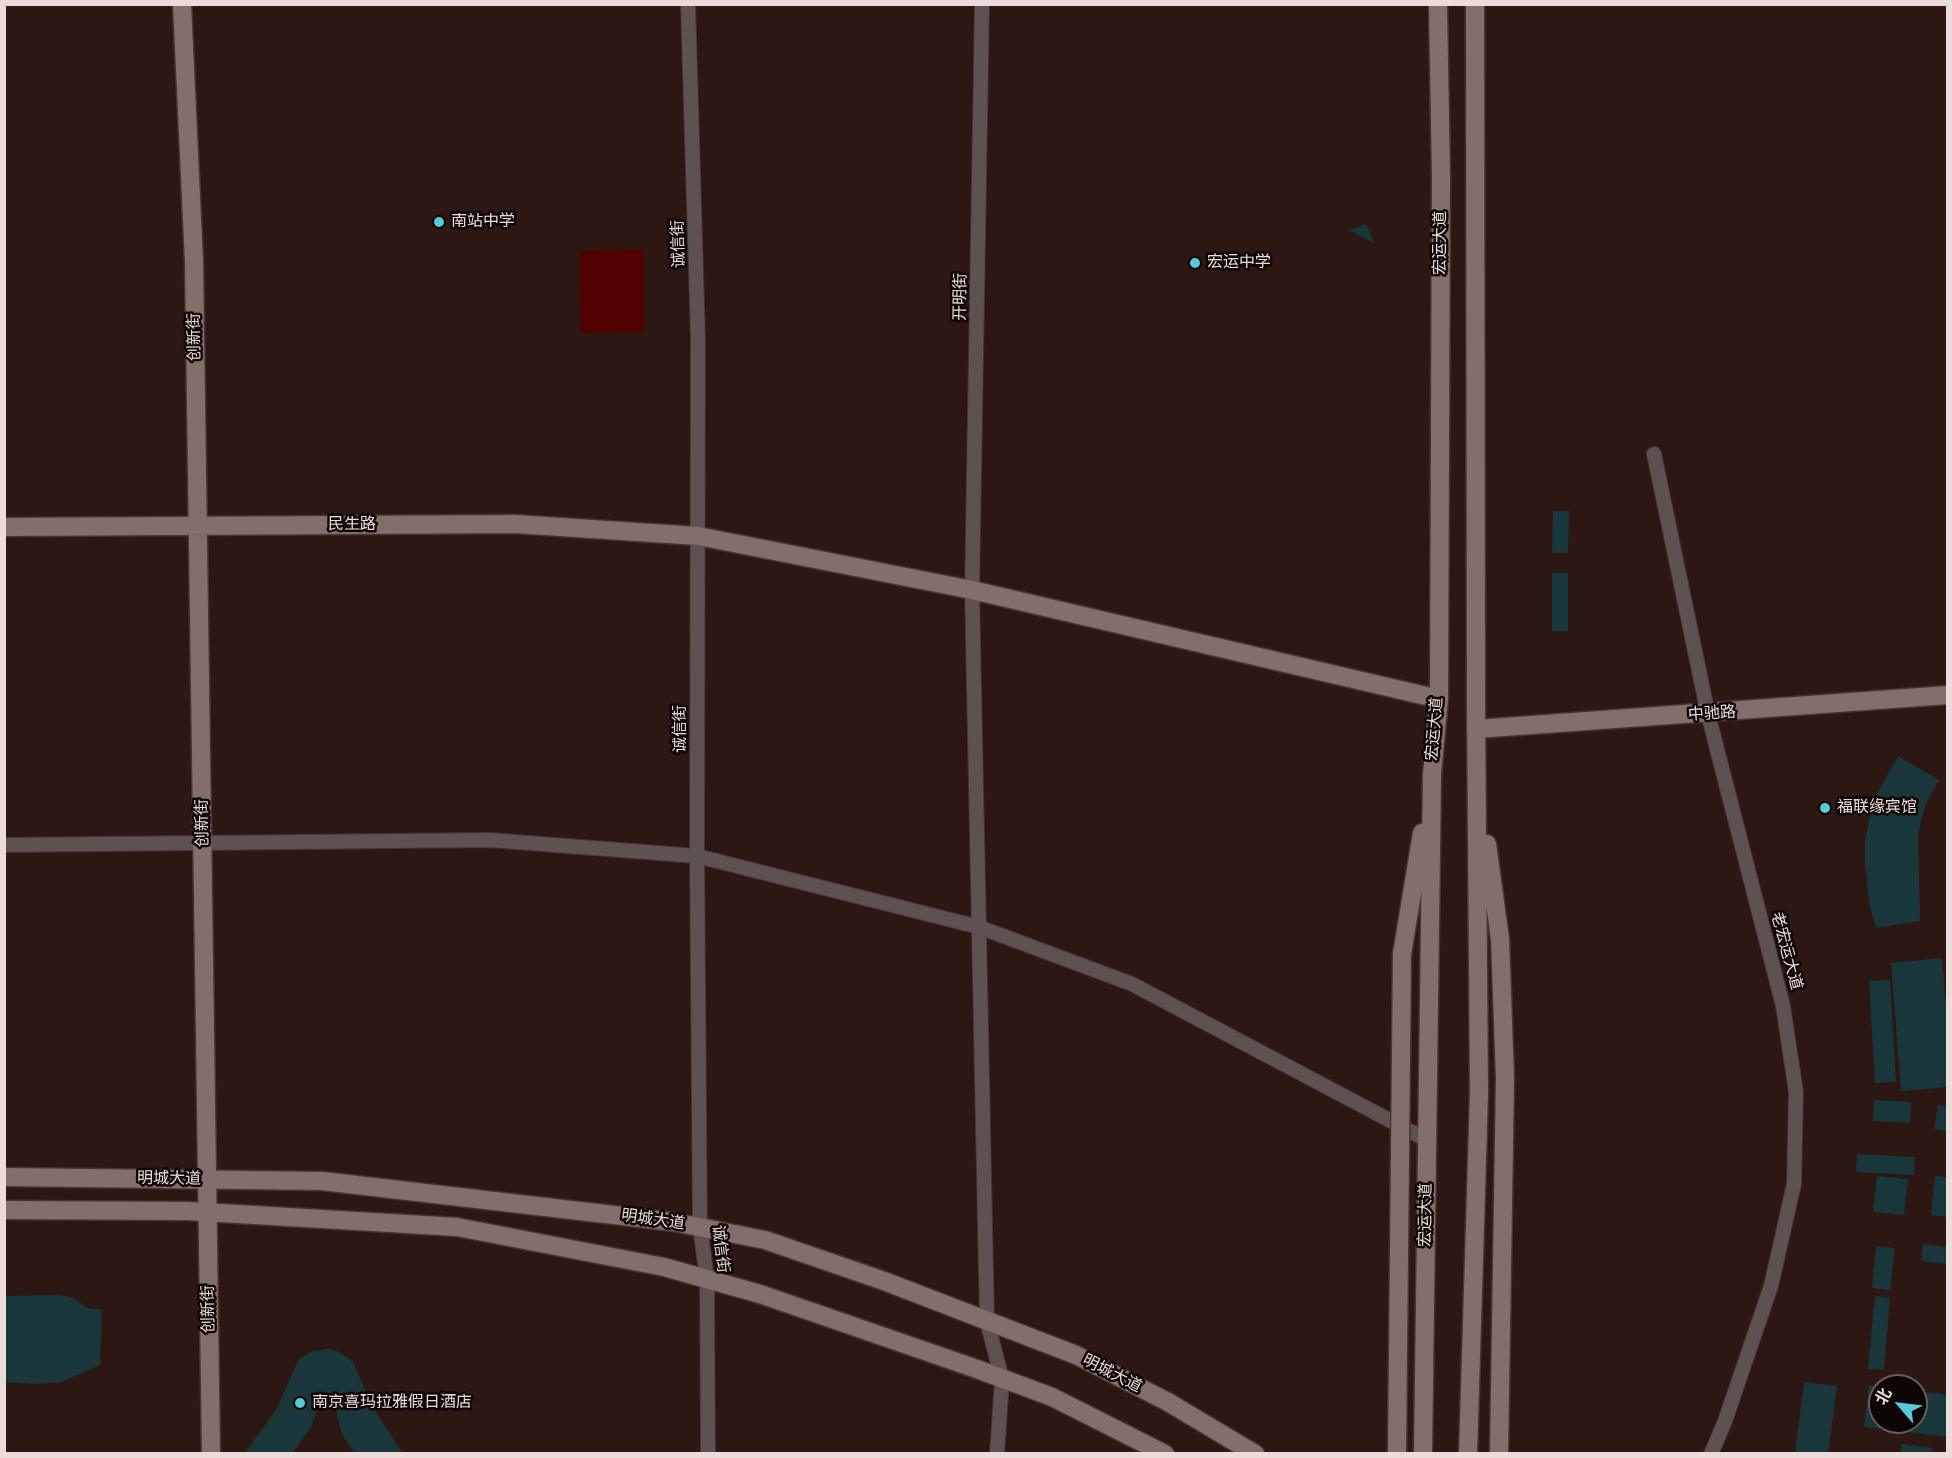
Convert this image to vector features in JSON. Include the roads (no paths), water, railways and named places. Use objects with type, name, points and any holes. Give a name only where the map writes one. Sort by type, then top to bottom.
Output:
[{"type":"main road","name":"创新街","points":[[182,4],[191,192],[198,526],[211,1454]]},
{"type":"main road","name":"宏运大道","points":[[1423,1454],[1432,775],[1439,699],[1441,178],[1438,4]]},
{"type":"main road","name":"宏运大道","points":[[1468,1454],[1479,1094],[1476,773],[1475,4]]},
{"type":"main road","name":"民生路","points":[[4,527],[515,524],[698,536],[972,590],[1439,699]]},
{"type":"main road","name":"中驰路","points":[[1476,729],[1947,695]]},
{"type":"main road","points":[[1476,773],[1500,939],[1505,1078],[1499,1454]]},
{"type":"main road","points":[[1397,1454],[1402,954],[1432,775]]},
{"type":"main road","name":"明城大道","points":[[4,1177],[322,1181],[700,1227],[765,1240],[884,1281],[1076,1356],[1168,1402],[1255,1454]]},
{"type":"main road","name":"明城大道","points":[[4,1210],[207,1212],[457,1227],[664,1267],[845,1323],[1052,1397],[1165,1454]]},
{"type":"street","name":"诚信街","points":[[688,4],[698,339],[697,856],[700,1227],[707,1279],[708,1454]]},
{"type":"street","name":"开明街","points":[[982,4],[972,590],[987,1321],[1002,1379],[997,1454]]},
{"type":"street","name":"老宏运大道","points":[[1654,454],[1708,714],[1784,1006],[1796,1092],[1794,1184],[1771,1286],[1725,1421],[1711,1454]]},
{"type":"street","points":[[4,844],[490,840],[697,856],[980,927],[1132,984],[1427,1140]]},
{"type":"place","name":"南站中学","points":[[439,222]]},
{"type":"place","name":"宏运中学","points":[[1195,263]]},
{"type":"place","name":"福联缘宾馆","points":[[1825,808]]},
{"type":"place","name":"南京喜玛拉雅假日酒店","points":[[300,1403]]}]
